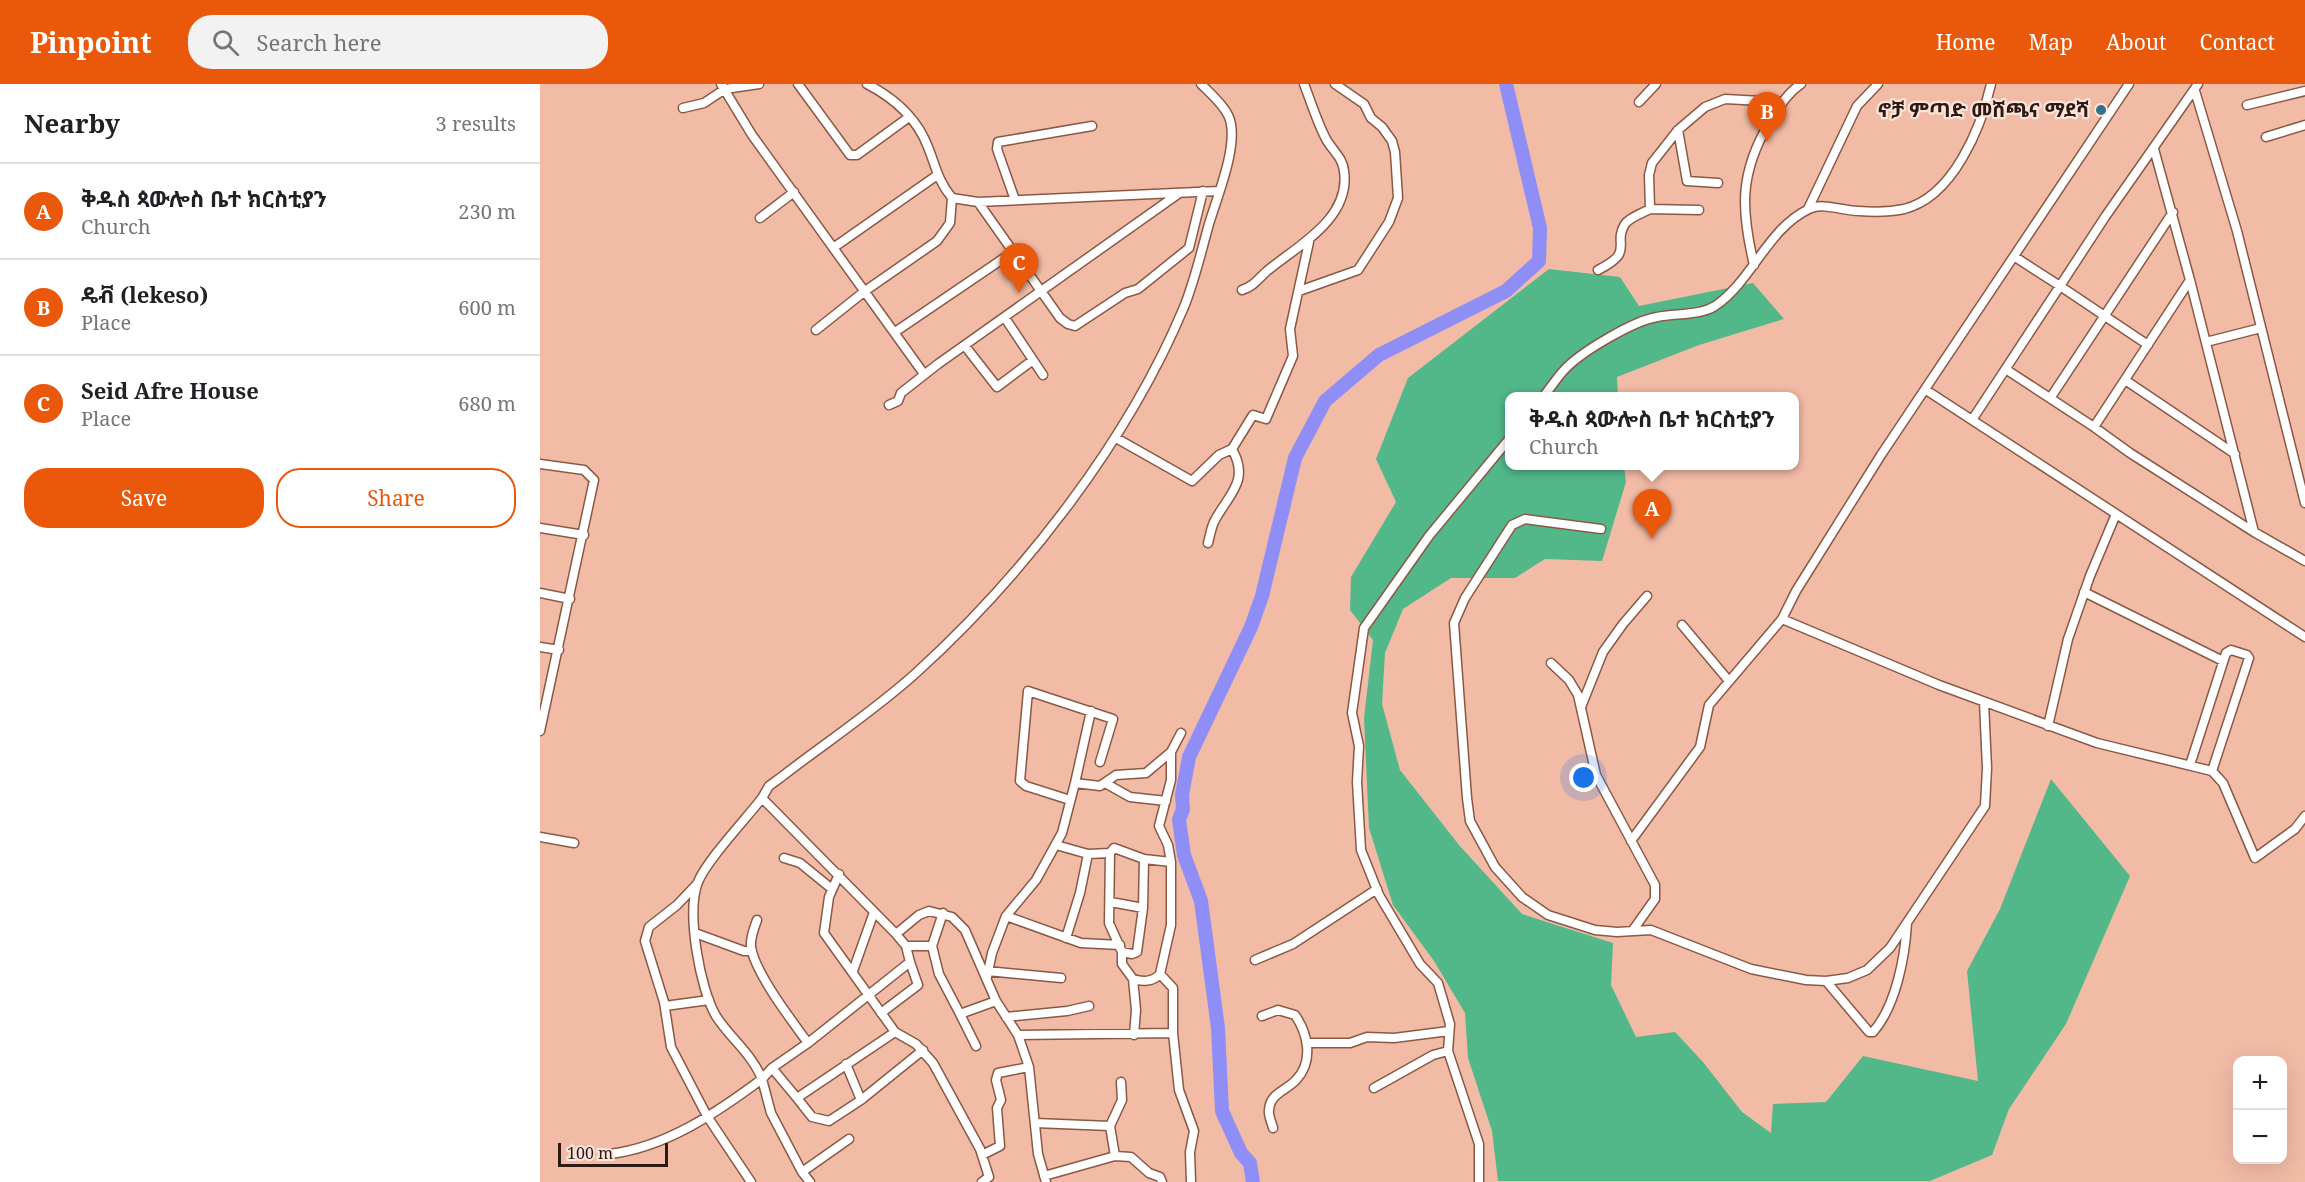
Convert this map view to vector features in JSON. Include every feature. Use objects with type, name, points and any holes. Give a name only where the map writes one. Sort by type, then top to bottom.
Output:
[{"type":"street","points":[[683,108],[704,103],[723,87],[759,84]]},
{"type":"street","points":[[798,84],[850,155],[857,155],[909,117]]},
{"type":"street","points":[[816,330],[865,291],[937,241],[950,224],[952,198],[936,176],[928,146],[898,104],[867,84]]},
{"type":"street","points":[[751,1182],[707,1116],[671,1047],[665,1006],[649,957],[645,934],[649,927],[677,905],[697,884],[769,786],[917,673],[1007,579],[1054,523],[1116,438],[1166,347],[1185,305],[1232,141],[1232,129],[1228,116],[1201,84]]},
{"type":"street","points":[[1242,290],[1252,287],[1265,272],[1309,242],[1342,197],[1345,171],[1339,157],[1327,141],[1304,84]]},
{"type":"street","points":[[1299,291],[1358,270],[1389,222],[1398,198],[1395,152],[1392,141],[1382,127],[1371,118],[1364,104],[1335,84]]},
{"type":"street","points":[[1639,102],[1656,84]]},
{"type":"street","points":[[1754,266],[1744,217],[1747,174],[1762,135],[1782,102],[1802,84]]},
{"type":"street","points":[[1808,209],[1857,106],[1878,84]]},
{"type":"street","points":[[1547,392],[1573,361],[1623,330],[1654,317],[1708,309],[1729,294],[1788,222],[1808,209],[1816,206],[1855,211],[1894,210],[1918,204],[1929,197],[1966,156],[1986,108],[1991,84]]},
{"type":"street","points":[[1631,841],[1700,747],[1709,705],[1782,619],[1796,591],[1857,494],[2129,84]]},
{"type":"street","points":[[723,87],[752,135],[924,374]]},
{"type":"street","points":[[1972,420],[2007,370],[2105,217],[2196,88]]},
{"type":"street","points":[[2196,88],[2229,204],[2302,482],[2305,503]]},
{"type":"street","points":[[2247,105],[2305,91]]},
{"type":"street","points":[[1650,209],[1650,169],[1678,130],[1705,108],[1725,99],[1782,102]]},
{"type":"street","points":[[2266,137],[2305,124]]},
{"type":"street","points":[[1015,200],[997,148],[998,142],[1092,126]]},
{"type":"street","points":[[1678,130],[1687,181],[1718,183]]},
{"type":"street","points":[[2154,149],[2173,212],[2254,532]]},
{"type":"street","points":[[834,248],[936,176]]},
{"type":"street","points":[[978,202],[1063,321],[1070,326],[1082,323],[1125,293],[1138,289],[1189,248],[1203,191]]},
{"type":"street","points":[[952,198],[978,202],[1218,191]]},
{"type":"street","points":[[760,218],[794,192]]},
{"type":"street","points":[[889,405],[898,400],[901,393],[924,374],[1179,193]]},
{"type":"street","points":[[1599,270],[1614,262],[1621,253],[1624,225],[1628,221],[1650,209],[1699,210]]},
{"type":"street","points":[[2051,397],[2173,212]]},
{"type":"street","points":[[1116,438],[1192,481],[1219,455],[1232,449],[1252,415],[1266,419],[1293,356],[1290,329],[1309,242]]},
{"type":"street","points":[[895,332],[1013,252]]},
{"type":"street","points":[[2015,257],[2148,345]]},
{"type":"street","points":[[2094,427],[2190,280]]},
{"type":"street","points":[[1005,318],[1043,375]]},
{"type":"street","points":[[2206,342],[2261,328]]},
{"type":"street","points":[[965,346],[997,387],[1033,360]]},
{"type":"street","points":[[2007,370],[2051,397],[2130,453],[2254,532],[2305,561]]},
{"type":"street","points":[[2125,380],[2235,454]]},
{"type":"street","points":[[1926,390],[2218,578],[2305,637]]},
{"type":"street","points":[[1479,1182],[1479,1144],[1448,1051],[1450,1024],[1438,983],[1420,964],[1377,889],[1361,850],[1357,782],[1359,746],[1352,713],[1364,628],[1429,536],[1505,443]]},
{"type":"street","points":[[1208,543],[1214,521],[1237,489],[1238,459],[1232,449]]},
{"type":"street","points":[[540,464],[584,470],[592,475],[594,487],[559,650],[544,698],[540,732]]},
{"type":"street","points":[[2048,726],[2068,639],[2084,592],[2116,514]]},
{"type":"street","points":[[1601,529],[1525,519],[1512,525],[1465,598],[1454,623],[1457,683],[1470,821],[1495,867],[1522,897],[1548,915],[1595,930],[1617,932],[1651,930],[1677,938],[1751,969],[1806,980],[1826,981],[1848,978],[1867,970],[1890,948],[1985,806],[1987,768],[1983,702]]},
{"type":"street","points":[[540,528],[584,535]]},
{"type":"street","points":[[2084,592],[2223,661]]},
{"type":"street","points":[[540,593],[570,598]]},
{"type":"street","points":[[1581,707],[1603,652],[1647,596]]},
{"type":"street","points":[[1782,619],[1983,702],[2048,726],[2138,755],[2212,771],[2223,783],[2255,858],[2295,829],[2305,816]]},
{"type":"street","points":[[1682,625],[1729,681]]},
{"type":"street","points":[[540,647],[559,650]]},
{"type":"street","points":[[2190,765],[2223,661],[2226,653],[2231,650],[2249,656],[2243,682],[2212,771]]},
{"type":"street","points":[[1551,663],[1569,680],[1581,707],[1596,775],[1647,868],[1657,892],[1655,899],[1633,930]]},
{"type":"street","points":[[1070,800],[1026,786],[1020,781],[1027,694],[1032,691],[1111,717],[1113,721],[1100,762]]},
{"type":"street","points":[[987,975],[1006,916],[1036,880],[1062,833],[1091,711]]},
{"type":"street","points":[[1075,783],[1093,786],[1105,783],[1116,775],[1146,773],[1172,752],[1181,733]]},
{"type":"street","points":[[1133,979],[1146,981],[1156,979],[1160,974],[1170,940],[1171,862],[1167,842],[1159,831],[1166,801],[1172,752]]},
{"type":"street","points":[[1105,783],[1130,797],[1166,801]]},
{"type":"street","points":[[762,798],[839,874],[906,946],[918,985],[881,1013]]},
{"type":"street","points":[[540,837],[574,843]]},
{"type":"street","points":[[1056,845],[1088,854],[1110,853]]},
{"type":"street","points":[[1134,1035],[1136,1010],[1133,979],[1122,964],[1121,949],[1109,923],[1110,853],[1114,848],[1144,859],[1171,862]]},
{"type":"street","points":[[1066,938],[1080,893],[1088,854]]},
{"type":"street","points":[[784,858],[800,863],[832,889]]},
{"type":"street","points":[[1006,916],[1080,943],[1121,949],[1132,954],[1137,951],[1143,908],[1144,859]]},
{"type":"street","points":[[839,874],[824,916],[824,933],[895,1032],[923,1050],[944,1081],[982,1155],[988,1180]]},
{"type":"street","points":[[697,884],[696,948],[709,1000],[716,1016],[737,1040],[762,1079],[771,1113],[802,1172],[810,1182]]},
{"type":"street","points":[[1255,960],[1293,944],[1377,889]]},
{"type":"street","points":[[1111,902],[1143,908]]},
{"type":"street","points":[[896,934],[919,915],[929,911],[943,913],[958,921],[965,930],[987,975],[996,1000],[1018,1035],[1029,1066],[1035,1123],[1045,1179],[1115,1156],[1131,1157],[1149,1173],[1160,1177],[1162,1182]]},
{"type":"street","points":[[853,971],[874,912]]},
{"type":"street","points":[[943,913],[932,946],[939,974],[976,1046]]},
{"type":"street","points":[[757,920],[750,939],[752,951],[778,1000],[808,1043]]},
{"type":"street","points":[[1826,981],[1869,1032],[1873,1032],[1890,1000],[1906,940],[1906,924]]},
{"type":"street","points":[[695,933],[744,951],[752,951]]},
{"type":"street","points":[[906,946],[932,946]]},
{"type":"street","points":[[609,1154],[642,1147],[687,1128],[707,1116],[762,1079],[772,1068],[808,1043],[910,962]]},
{"type":"street","points":[[1160,974],[1173,988],[1173,1033],[1179,1090],[1194,1131],[1190,1152],[1191,1182]]},
{"type":"street","points":[[987,975],[1061,978]]},
{"type":"street","points":[[665,1006],[709,1000]]},
{"type":"street","points":[[960,1014],[996,1000]]},
{"type":"street","points":[[1006,1017],[1067,1011],[1089,1006]]},
{"type":"street","points":[[1262,1016],[1278,1010],[1295,1015],[1306,1032],[1309,1043],[1301,1074],[1294,1082],[1278,1092],[1270,1104],[1268,1111],[1273,1128]]},
{"type":"street","points":[[797,1098],[895,1032]]},
{"type":"street","points":[[1309,1043],[1350,1044],[1367,1037],[1394,1038],[1449,1032]]},
{"type":"street","points":[[1018,1035],[1173,1033]]},
{"type":"street","points":[[772,1068],[812,1117],[824,1121],[861,1100],[923,1050]]},
{"type":"street","points":[[1374,1088],[1433,1055],[1448,1051]]},
{"type":"street","points":[[846,1064],[861,1100]]},
{"type":"street","points":[[982,1155],[1000,1146],[997,1108],[1001,1100],[996,1080],[998,1073],[1029,1066]]},
{"type":"street","points":[[1115,1156],[1110,1126],[1122,1100],[1121,1082]]},
{"type":"street","points":[[1035,1123],[1110,1126]]},
{"type":"street","points":[[802,1172],[849,1139]]},
{"type":"green space","points":[[1549,269],[1620,277],[1639,306],[1753,283],[1784,319],[1699,345],[1617,377],[1618,392],[1505,392],[1505,470],[1624,470],[1626,482],[1602,561],[1545,559],[1515,578],[1451,578],[1403,609],[1385,653],[1382,704],[1400,770],[1459,845],[1522,914],[1613,943],[1611,985],[1636,1037],[1675,1032],[1703,1062],[1742,1112],[1771,1133],[1773,1104],[1826,1102],[1863,1056],[1978,1081],[1967,971],[2000,909],[2051,779],[2130,876],[2066,1024],[2009,1109],[1992,1155],[1930,1181],[1498,1181],[1492,1131],[1468,1058],[1465,1013],[1434,961],[1393,905],[1369,828],[1364,718],[1373,640],[1350,610],[1351,577],[1396,502],[1376,459],[1408,378]]},
{"type":"waterway","points":[[1253,1182],[1250,1163],[1241,1153],[1222,1111],[1218,1028],[1201,901],[1184,855],[1179,820],[1183,809],[1182,795],[1189,757],[1251,627],[1262,596],[1295,458],[1325,401],[1379,355],[1506,291],[1539,261],[1540,228],[1506,84]]},
{"type":"place","name":"ኖቻ ምጣድ መሸጫና ማደሻ","points":[[2101,110]]},
{"type":"place","name":"ዴቭ (lekeso)","points":[[1767,142]]},
{"type":"place","name":"Seid Afre House","points":[[1019,293]]},
{"type":"place","name":"ቅዱስ ጳውሎስ ቤተ ክርስቲያን","points":[[1652,539]]}]
